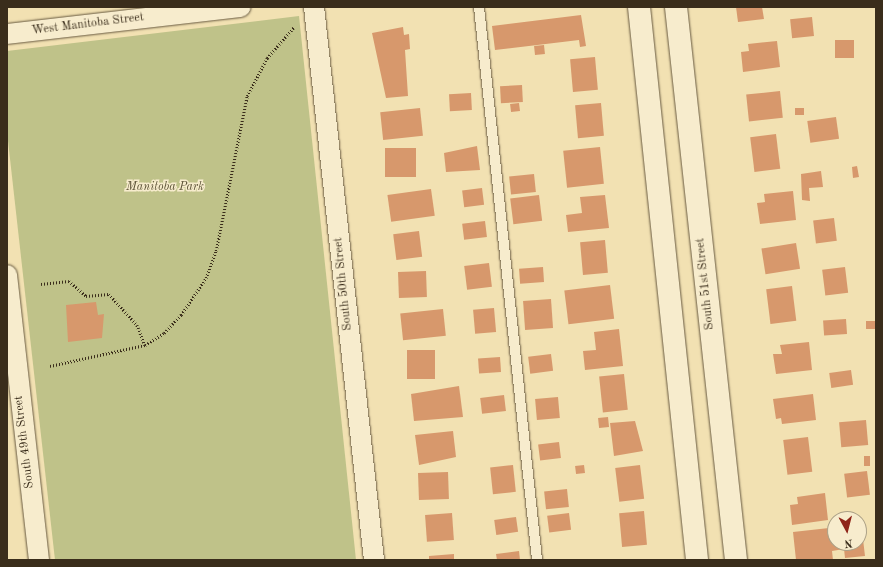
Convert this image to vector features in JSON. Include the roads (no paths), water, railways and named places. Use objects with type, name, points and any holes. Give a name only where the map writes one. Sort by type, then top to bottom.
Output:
[{"type":"street","name":"West Manitoba Street","points":[[7,34],[146,12],[240,7]]},
{"type":"street","name":"South 50th Street","points":[[314,7],[374,560]]},
{"type":"street","points":[[639,7],[697,560]]},
{"type":"street","name":"South 51st Street","points":[[676,7],[736,560]]},
{"type":"street","name":"South 49th Street","points":[[7,275],[39,560]]},
{"type":"lane","points":[[479,7],[537,560]]},
{"type":"park label","name":"Manitoba Park","points":[[165,188]]}]
